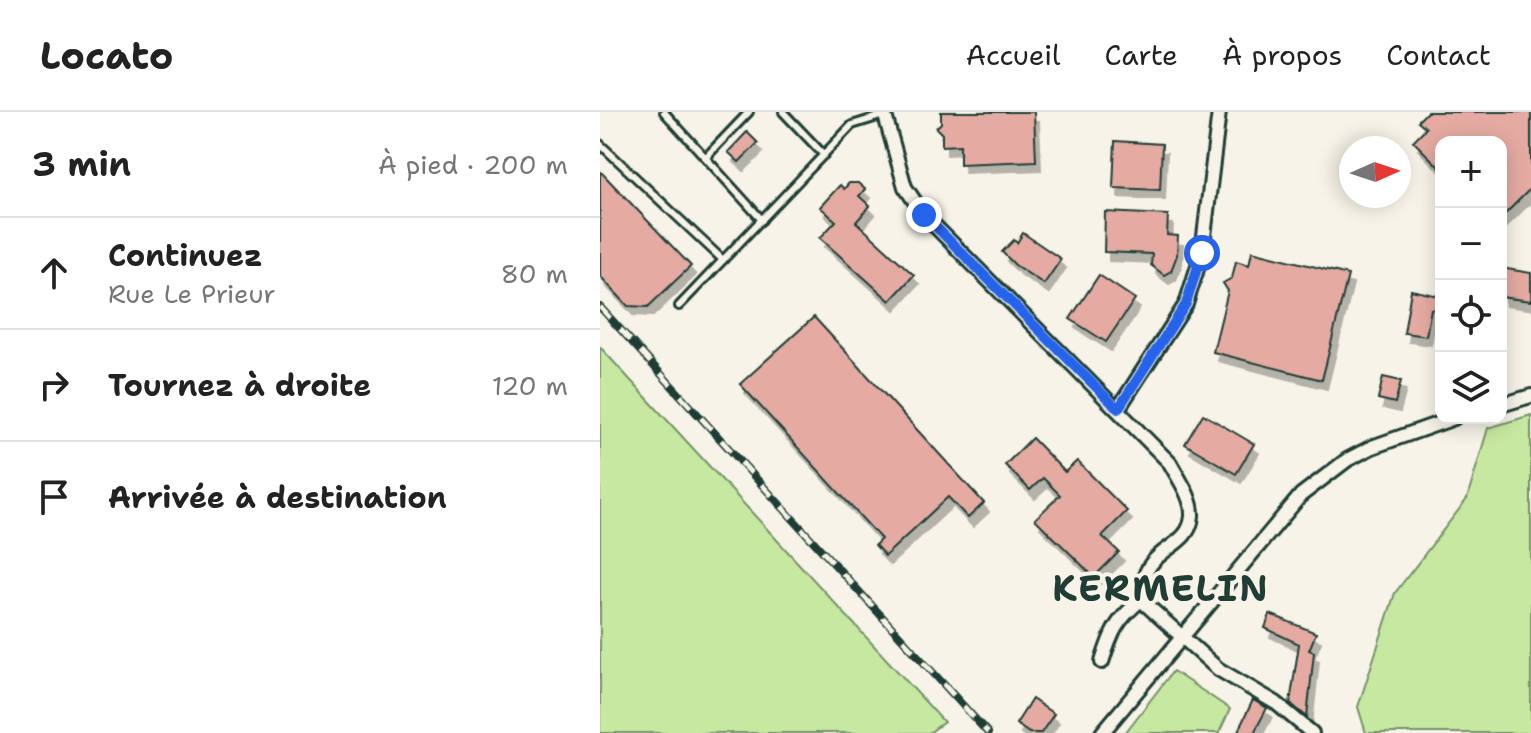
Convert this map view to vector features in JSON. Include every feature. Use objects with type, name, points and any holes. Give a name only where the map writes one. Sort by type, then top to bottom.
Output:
[{"type":"street","points":[[1118,409],[1186,304],[1202,253],[1219,112]]},
{"type":"street","points":[[884,114],[905,187],[924,215],[1170,463],[1188,498],[1192,515],[1188,531],[1152,562],[1143,578],[1141,600],[1121,616],[1110,635],[1102,662]]},
{"type":"street","points":[[1507,403],[1531,396]]},
{"type":"street","points":[[1102,733],[1301,495],[1322,477],[1372,447],[1437,424]]},
{"type":"street","points":[[1141,600],[1218,669],[1276,703],[1312,733]]},
{"type":"lane","points":[[664,112],[762,220]]},
{"type":"lane","points":[[706,157],[749,112]]},
{"type":"lane","points":[[783,112],[824,155]]},
{"type":"lane","points":[[679,306],[852,125],[884,114]]},
{"type":"lane","points":[[600,144],[723,260]]},
{"type":"green space","points":[[600,347],[944,722],[929,733],[600,733]]},
{"type":"green space","points":[[1531,415],[1531,733],[1366,733],[1358,707],[1395,593],[1467,499],[1488,428]]},
{"type":"green space","points":[[1173,671],[1230,709],[1219,733],[1125,733]]},
{"type":"building","points":[[941,112],[1034,112],[1036,161],[960,164],[960,145],[942,146],[942,134],[936,128],[941,123]]},
{"type":"building","points":[[1427,112],[1531,112],[1531,188],[1507,212],[1507,136],[1435,136],[1435,163],[1413,141],[1426,128],[1418,121]]},
{"type":"building","points":[[747,132],[758,143],[739,162],[728,152]]},
{"type":"building","points":[[1115,141],[1162,144],[1160,190],[1113,188]]},
{"type":"building","points":[[600,171],[691,266],[648,307],[628,306],[600,276]]},
{"type":"building","points":[[849,183],[858,183],[865,189],[859,196],[870,206],[856,222],[914,275],[890,301],[820,238],[836,221],[820,207],[840,185],[844,189]]},
{"type":"building","points":[[1105,212],[1168,215],[1167,235],[1178,236],[1177,255],[1171,271],[1164,275],[1151,265],[1152,254],[1104,252]]},
{"type":"building","points":[[1023,233],[1061,259],[1044,284],[1015,265],[1002,252],[1014,240],[1017,243]]},
{"type":"building","points":[[1252,251],[1348,275],[1322,380],[1213,352],[1228,291],[1223,283],[1232,278],[1236,261],[1249,265]]},
{"type":"building","points":[[1507,269],[1531,273],[1531,301],[1507,298]]},
{"type":"building","points":[[1099,275],[1135,299],[1106,342],[1070,319]]},
{"type":"building","points":[[1411,290],[1435,295],[1435,310],[1431,309],[1426,336],[1404,333]]},
{"type":"building","points":[[814,317],[984,503],[968,518],[948,497],[885,556],[875,545],[881,539],[740,384]]},
{"type":"building","points":[[1383,377],[1401,381],[1395,403],[1378,399]]},
{"type":"building","points":[[1203,414],[1254,444],[1236,474],[1185,444]]},
{"type":"building","points":[[1032,438],[1065,472],[1077,461],[1127,511],[1102,536],[1119,552],[1094,577],[1035,519],[1060,495],[1043,478],[1030,490],[1005,465]]},
{"type":"building","points":[[1270,614],[1316,633],[1309,650],[1314,652],[1307,717],[1290,703],[1299,644],[1265,628]]},
{"type":"building","points":[[1032,699],[1054,714],[1041,733],[1029,733],[1016,724]]},
{"type":"building","points":[[1253,700],[1267,708],[1254,733],[1237,733]]},
{"type":"railway","points":[[600,307],[988,733]]},
{"type":"district","name":"KERMELIN","points":[[1161,588]]},
{"type":"route","points":[[924,215],[1118,409],[1186,304],[1202,253]]}]
